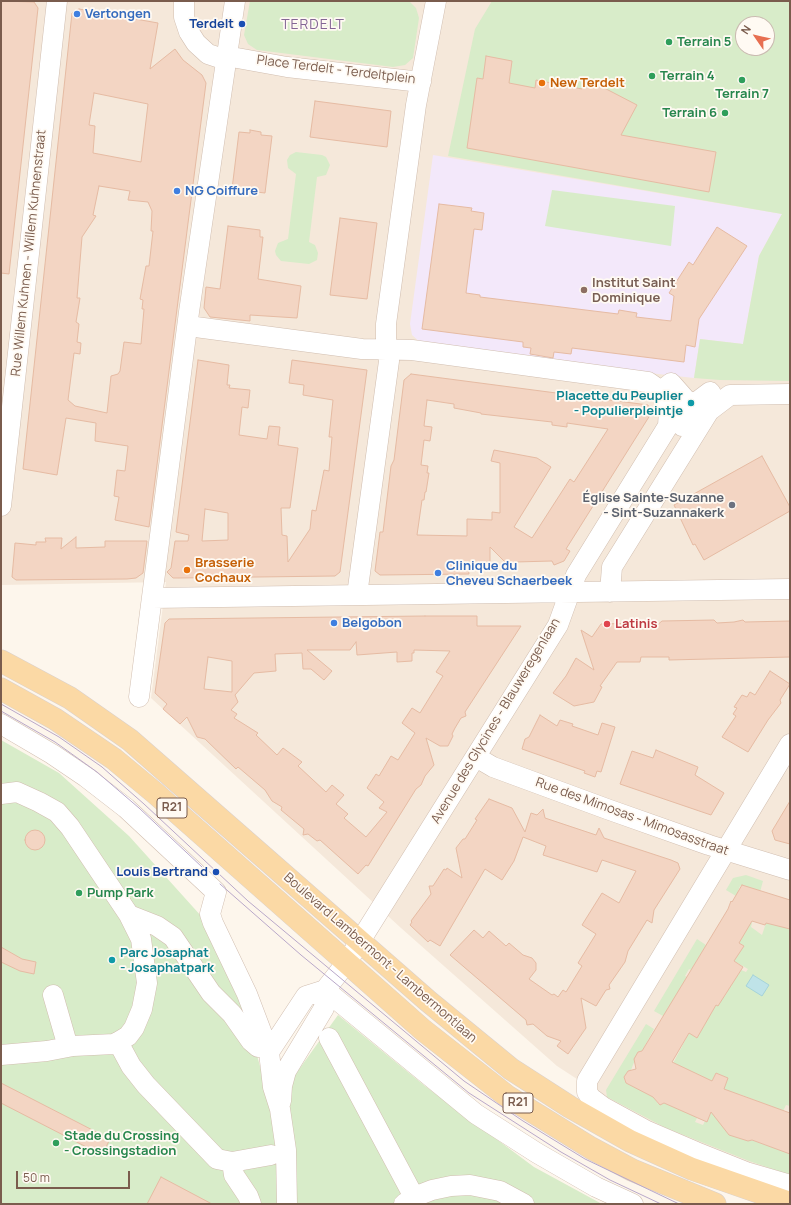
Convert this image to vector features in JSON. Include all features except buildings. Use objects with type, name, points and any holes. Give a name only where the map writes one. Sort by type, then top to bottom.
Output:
[{"type":"main road","name":"Boulevard Lambermont - Lambermontlaan","points":[[1,661],[70,698],[130,740],[485,1049],[511,1069],[570,1107],[630,1141],[664,1157],[729,1183],[790,1203]]},
{"type":"main road","name":"Boulevard Lambermont - Lambermontlaan","points":[[1,689],[55,719],[114,759],[423,1030],[508,1096],[591,1148],[632,1170],[715,1204]]},
{"type":"street","name":"Rue Willem Kuhnen - Willem Kuhnenstraat","points":[[1,506],[57,1]]},
{"type":"street","points":[[139,697],[188,326],[235,1]]},
{"type":"street","name":"Place Terdelt - Terdeltplein","points":[[178,2],[189,32],[196,43],[208,54],[287,67],[420,82],[436,1]]},
{"type":"street","points":[[357,595],[389,361],[386,324],[420,82]]},
{"type":"street","points":[[188,326],[362,349],[387,349],[648,382],[661,391],[681,430]]},
{"type":"street","points":[[610,592],[612,567],[681,430],[681,390],[710,392],[713,397]]},
{"type":"street","points":[[681,430],[730,395],[790,394]]},
{"type":"street","name":"Avenue des Glycines - Blauweregenlaan","points":[[325,990],[347,962],[558,625],[576,575],[681,430]]},
{"type":"street","points":[[152,598],[790,589]]},
{"type":"street","points":[[3,728],[52,754],[86,777],[126,808],[216,892],[210,914],[247,994],[264,1050],[272,1087],[280,1109],[286,1150],[287,1204]]},
{"type":"street","points":[[790,744],[587,1081],[587,1092],[591,1098],[603,1107],[647,1130],[746,1172],[790,1185]]},
{"type":"street","name":"Rue des Mimosas - Mimosasstraat","points":[[476,756],[493,767],[726,850],[790,870]]},
{"type":"street","points":[[1,794],[17,792],[39,802],[57,812],[70,827],[129,915],[140,939],[147,983],[142,1009],[134,1028],[128,1036],[114,1044],[68,1047],[47,1051],[1,1055]]},
{"type":"street","points":[[129,915],[157,926],[173,937],[211,993],[232,1014],[251,1041],[264,1050]]},
{"type":"street","points":[[264,1050],[306,996],[325,990]]},
{"type":"street","points":[[280,1109],[282,1086],[286,1071],[324,1008],[325,990]]},
{"type":"street","points":[[325,990],[476,1114],[536,1154],[596,1187],[633,1204]]},
{"type":"street","points":[[53,994],[68,1047]]},
{"type":"street","points":[[329,1038],[409,1201],[451,1186],[470,1185],[500,1191],[524,1204]]},
{"type":"street","points":[[118,1042],[131,1066],[146,1085],[216,1159],[232,1162],[271,1155]]},
{"type":"street","points":[[232,1162],[234,1175],[248,1196],[251,1204]]},
{"type":"shaded area","points":[[1,1],[790,1],[790,1176],[689,1142],[606,1098],[557,1066],[401,928],[151,698],[166,582],[1,585]]},
{"type":"shaded area","name":"Institut Saint Dominique","points":[[433,155],[782,214],[759,256],[743,344],[700,339],[694,378],[578,365],[421,343],[412,335],[410,324]]},
{"type":"green space","points":[[250,1],[409,1],[416,8],[419,18],[413,58],[405,65],[393,67],[257,50],[248,44],[244,35]]},
{"type":"green space","points":[[492,1],[790,1],[790,381],[694,378],[700,339],[743,344],[759,256],[782,214],[448,156],[475,29]]},
{"type":"green space","points":[[296,152],[322,155],[326,157],[330,165],[326,175],[317,177],[309,242],[315,245],[318,253],[317,260],[309,264],[281,261],[276,255],[275,251],[278,243],[288,239],[296,174],[288,168],[287,160],[290,155]]},
{"type":"green space","points":[[552,190],[675,206],[671,246],[545,226]]},
{"type":"green space","name":"Parc Josaphat - Josaphatpark","points":[[1,740],[59,773],[129,836],[202,917],[242,1003],[262,1073],[277,1100],[338,1015],[425,1086],[534,1167],[602,1204],[1,1204]]},
{"type":"green space","points":[[746,875],[763,881],[760,892],[753,888],[752,890],[745,888],[744,885],[740,886],[736,896],[726,890],[733,878]]},
{"type":"green space","points":[[746,919],[752,923],[751,927],[762,935],[766,923],[787,926],[790,932],[790,1106],[786,1105],[783,1111],[739,1094],[734,1110],[751,1140],[790,1153],[790,1175],[749,1161],[666,1128],[607,1097],[606,1090],[646,1024],[654,1029],[642,1051],[638,1052],[631,1070],[628,1071],[624,1077],[625,1082],[654,1097],[658,1104],[665,1103],[691,1114],[697,1118],[695,1122],[703,1125],[705,1121],[707,1122],[728,1078],[716,1073],[711,1083],[669,1071],[689,1033],[697,1038],[705,1023],[672,1003],[663,1016],[654,1011],[697,939],[706,945],[691,970],[689,969],[682,986],[725,996],[731,976],[736,978],[741,970],[746,972],[748,969],[734,961],[744,946],[739,943]]},
{"type":"water","points":[[753,975],[769,985],[762,996],[746,986]]},
{"type":"tram line","points":[[1,704],[59,737],[102,767],[248,901],[464,1081],[523,1121],[585,1159],[679,1204]]},
{"type":"tram line","points":[[1,711],[55,742],[97,772],[139,808],[202,867]]},
{"type":"tram line","points":[[220,884],[301,955],[469,1093],[561,1152],[610,1180],[661,1204]]},
{"type":"place","name":"Vertongen","points":[[77,14]]},
{"type":"place","name":"Terdelt","points":[[242,24]]},
{"type":"place","name":"Terrain 5","points":[[669,42]]},
{"type":"place","name":"Terrain 4","points":[[652,76]]},
{"type":"place","name":"Terrain 7","points":[[742,80]]},
{"type":"place","name":"New Terdelt","points":[[542,83]]},
{"type":"place","name":"Terrain 6","points":[[725,113]]},
{"type":"place","name":"NG Coiffure","points":[[177,191]]},
{"type":"place","name":"Institut Saint Dominique","points":[[584,290]]},
{"type":"place","name":"Placette du Peuplier - Populierpleintje","points":[[691,403]]},
{"type":"place","name":"Église Sainte-Suzanne - Sint-Suzannakerk","points":[[732,505]]},
{"type":"place","name":"Brasserie Cochaux","points":[[187,570]]},
{"type":"place","name":"Clinique du Cheveu Schaerbeek","points":[[438,573]]},
{"type":"place","name":"Belgobon","points":[[334,623]]},
{"type":"place","name":"Latinis","points":[[607,624]]},
{"type":"place","name":"Louis Bertrand","points":[[216,872]]},
{"type":"place","name":"Pump Park","points":[[79,893]]},
{"type":"place","name":"Parc Josaphat - Josaphatpark","points":[[112,960]]},
{"type":"place","name":"Stade du Crossing - Crossingstadion","points":[[56,1143]]},
{"type":"district","name":"TERDELT","points":[[313,25]]}]
